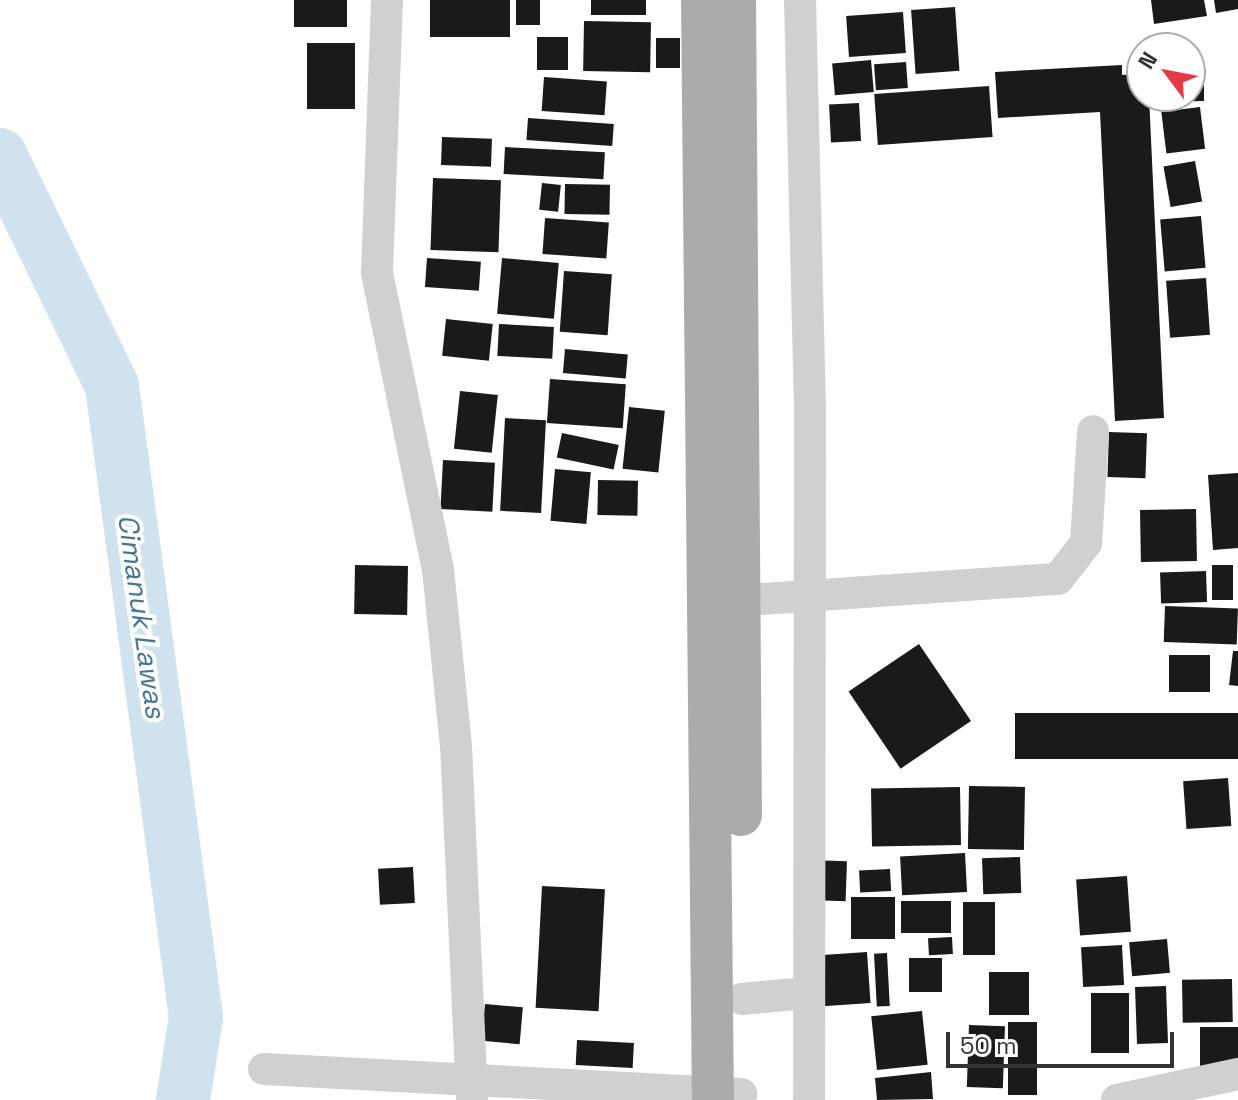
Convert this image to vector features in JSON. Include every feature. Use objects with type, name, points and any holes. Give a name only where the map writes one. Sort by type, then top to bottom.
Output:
[{"type":"main road","points":[[719,15],[723,399],[763,601],[774,996],[727,1097]]},
{"type":"main road","points":[[727,1097],[763,601]]},
{"type":"street","points":[[387,0],[377,273],[438,569],[456,745],[473,1092]]},
{"type":"street","points":[[800,0],[763,601],[774,996],[809,1100]]},
{"type":"street","points":[[763,601],[1058,579],[1086,543],[1093,431]]},
{"type":"street","points":[[264,1069],[473,1092],[727,1097]]},
{"type":"street","points":[[1117,1100],[1238,1074]]},
{"type":"building","points":[[294,0],[347,0],[347,27],[294,27]]},
{"type":"building","points":[[430,0],[510,0],[510,37],[430,37]]},
{"type":"building","points":[[516,0],[540,0],[540,25],[516,25]]},
{"type":"building","points":[[591,0],[646,0],[646,15],[591,15]]},
{"type":"building","points":[[1151,0],[1204,0],[1207,16],[1154,24]]},
{"type":"building","points":[[1214,0],[1238,0],[1238,9],[1216,13]]},
{"type":"building","points":[[955,7],[959,71],[916,74],[911,10]]},
{"type":"building","points":[[903,12],[906,53],[849,57],[846,16]]},
{"type":"building","points":[[584,21],[651,22],[650,72],[583,71]]},
{"type":"building","points":[[537,37],[568,37],[568,70],[537,70]]},
{"type":"building","points":[[656,38],[680,38],[680,68],[656,68]]},
{"type":"building","points":[[307,43],[355,43],[355,109],[307,109]]},
{"type":"building","points":[[871,60],[874,92],[835,95],[832,63]]},
{"type":"building","points":[[906,62],[908,88],[876,90],[874,64]]},
{"type":"building","points":[[1122,65],[1122,75],[1126,75],[1126,112],[1150,112],[1164,418],[1115,421],[1100,112],[998,118],[995,72]]},
{"type":"building","points":[[544,77],[607,81],[604,115],[542,111]]},
{"type":"building","points":[[989,86],[993,137],[878,145],[874,94]]},
{"type":"building","points":[[859,103],[861,141],[831,143],[829,105]]},
{"type":"building","points":[[1161,112],[1201,112],[1205,149],[1166,153]]},
{"type":"building","points":[[528,118],[614,124],[612,146],[526,140]]},
{"type":"building","points":[[442,137],[492,139],[491,167],[441,165]]},
{"type":"building","points":[[505,147],[605,152],[603,179],[504,174]]},
{"type":"building","points":[[1195,161],[1202,201],[1171,207],[1163,167]]},
{"type":"building","points":[[433,178],[501,180],[498,252],[430,250]]},
{"type":"building","points":[[542,183],[561,185],[558,212],[539,210]]},
{"type":"building","points":[[565,184],[610,185],[609,215],[564,214]]},
{"type":"building","points":[[1201,216],[1206,268],[1165,271],[1160,220]]},
{"type":"building","points":[[545,218],[609,222],[606,258],[542,254]]},
{"type":"building","points":[[427,258],[481,262],[479,291],[425,287]]},
{"type":"building","points":[[502,258],[559,263],[554,319],[497,314]]},
{"type":"building","points":[[564,271],[612,274],[608,335],[560,332]]},
{"type":"building","points":[[1206,278],[1210,335],[1170,338],[1166,281]]},
{"type":"building","points":[[446,319],[493,324],[489,361],[442,356]]},
{"type":"building","points":[[499,324],[554,327],[552,359],[497,356]]},
{"type":"building","points":[[565,349],[628,354],[626,378],[563,373]]},
{"type":"building","points":[[550,379],[626,384],[623,428],[547,423]]},
{"type":"building","points":[[460,391],[498,395],[492,453],[454,449]]},
{"type":"building","points":[[629,407],[665,411],[658,472],[623,469]]},
{"type":"building","points":[[505,418],[546,420],[541,513],[500,511]]},
{"type":"building","points":[[1109,432],[1147,433],[1145,478],[1107,477]]},
{"type":"building","points":[[562,433],[619,445],[614,470],[557,457]]},
{"type":"building","points":[[443,460],[495,463],[492,512],[440,509]]},
{"type":"building","points":[[555,469],[591,472],[586,524],[550,521]]},
{"type":"building","points":[[1238,473],[1238,548],[1213,550],[1208,475]]},
{"type":"building","points":[[598,480],[638,481],[637,516],[597,515]]},
{"type":"building","points":[[1196,509],[1197,561],[1141,562],[1140,510]]},
{"type":"building","points":[[355,565],[408,566],[407,615],[354,614]]},
{"type":"building","points":[[1212,565],[1233,565],[1233,600],[1212,600]]},
{"type":"building","points":[[1206,571],[1207,602],[1161,604],[1160,573]]},
{"type":"building","points":[[1165,606],[1238,609],[1237,645],[1164,642]]},
{"type":"building","points":[[919,644],[971,721],[901,769],[849,692]]},
{"type":"building","points":[[1233,651],[1238,651],[1238,686],[1229,685]]},
{"type":"building","points":[[1169,655],[1210,655],[1210,692],[1169,692]]},
{"type":"building","points":[[1015,713],[1238,713],[1238,759],[1015,759]]},
{"type":"building","points":[[1228,778],[1231,826],[1186,829],[1183,781]]},
{"type":"building","points":[[969,786],[1025,787],[1024,850],[968,849]]},
{"type":"building","points":[[960,787],[961,845],[872,847],[871,789]]},
{"type":"building","points":[[965,853],[967,892],[902,895],[900,856]]},
{"type":"building","points":[[1020,857],[1021,893],[983,894],[982,858]]},
{"type":"building","points":[[809,860],[847,861],[846,901],[808,900]]},
{"type":"building","points":[[413,867],[415,903],[380,905],[378,869]]},
{"type":"building","points":[[890,869],[891,891],[860,893],[859,871]]},
{"type":"building","points":[[1127,876],[1131,932],[1080,935],[1076,880]]},
{"type":"building","points":[[542,886],[605,889],[599,1011],[536,1008]]},
{"type":"building","points":[[851,897],[895,897],[895,939],[851,939]]},
{"type":"building","points":[[901,901],[951,901],[951,933],[901,933]]},
{"type":"building","points":[[963,902],[995,902],[995,955],[963,955]]},
{"type":"building","points":[[952,937],[953,954],[929,955],[928,938]]},
{"type":"building","points":[[1167,939],[1170,973],[1132,976],[1129,942]]},
{"type":"building","points":[[1122,945],[1124,985],[1083,987],[1081,947]]},
{"type":"building","points":[[867,952],[871,1003],[823,1006],[819,955]]},
{"type":"building","points":[[887,953],[890,1006],[877,1007],[874,954]]},
{"type":"building","points":[[909,958],[942,958],[942,992],[909,992]]},
{"type":"building","points":[[989,972],[1029,972],[1029,1015],[989,1015]]},
{"type":"building","points":[[1232,979],[1233,1022],[1183,1023],[1182,980]]},
{"type":"building","points":[[1166,986],[1168,1043],[1137,1044],[1135,987]]},
{"type":"building","points":[[1091,993],[1129,993],[1129,1053],[1091,1053]]},
{"type":"building","points":[[485,1004],[523,1007],[520,1044],[482,1041]]},
{"type":"building","points":[[922,1011],[928,1065],[877,1070],[871,1016]]},
{"type":"building","points":[[1008,1022],[1037,1022],[1037,1095],[1008,1095]]},
{"type":"building","points":[[969,1025],[1005,1026],[1003,1088],[967,1087]]},
{"type":"building","points":[[1200,1027],[1238,1027],[1238,1068],[1200,1068]]},
{"type":"building","points":[[577,1040],[634,1043],[633,1068],[576,1065]]},
{"type":"building","points":[[931,1072],[933,1099],[877,1100],[875,1078]]},
{"type":"waterway","name":"Cimanuk Lawas","points":[[0,155],[112,386],[196,1017],[183,1100]]}]
